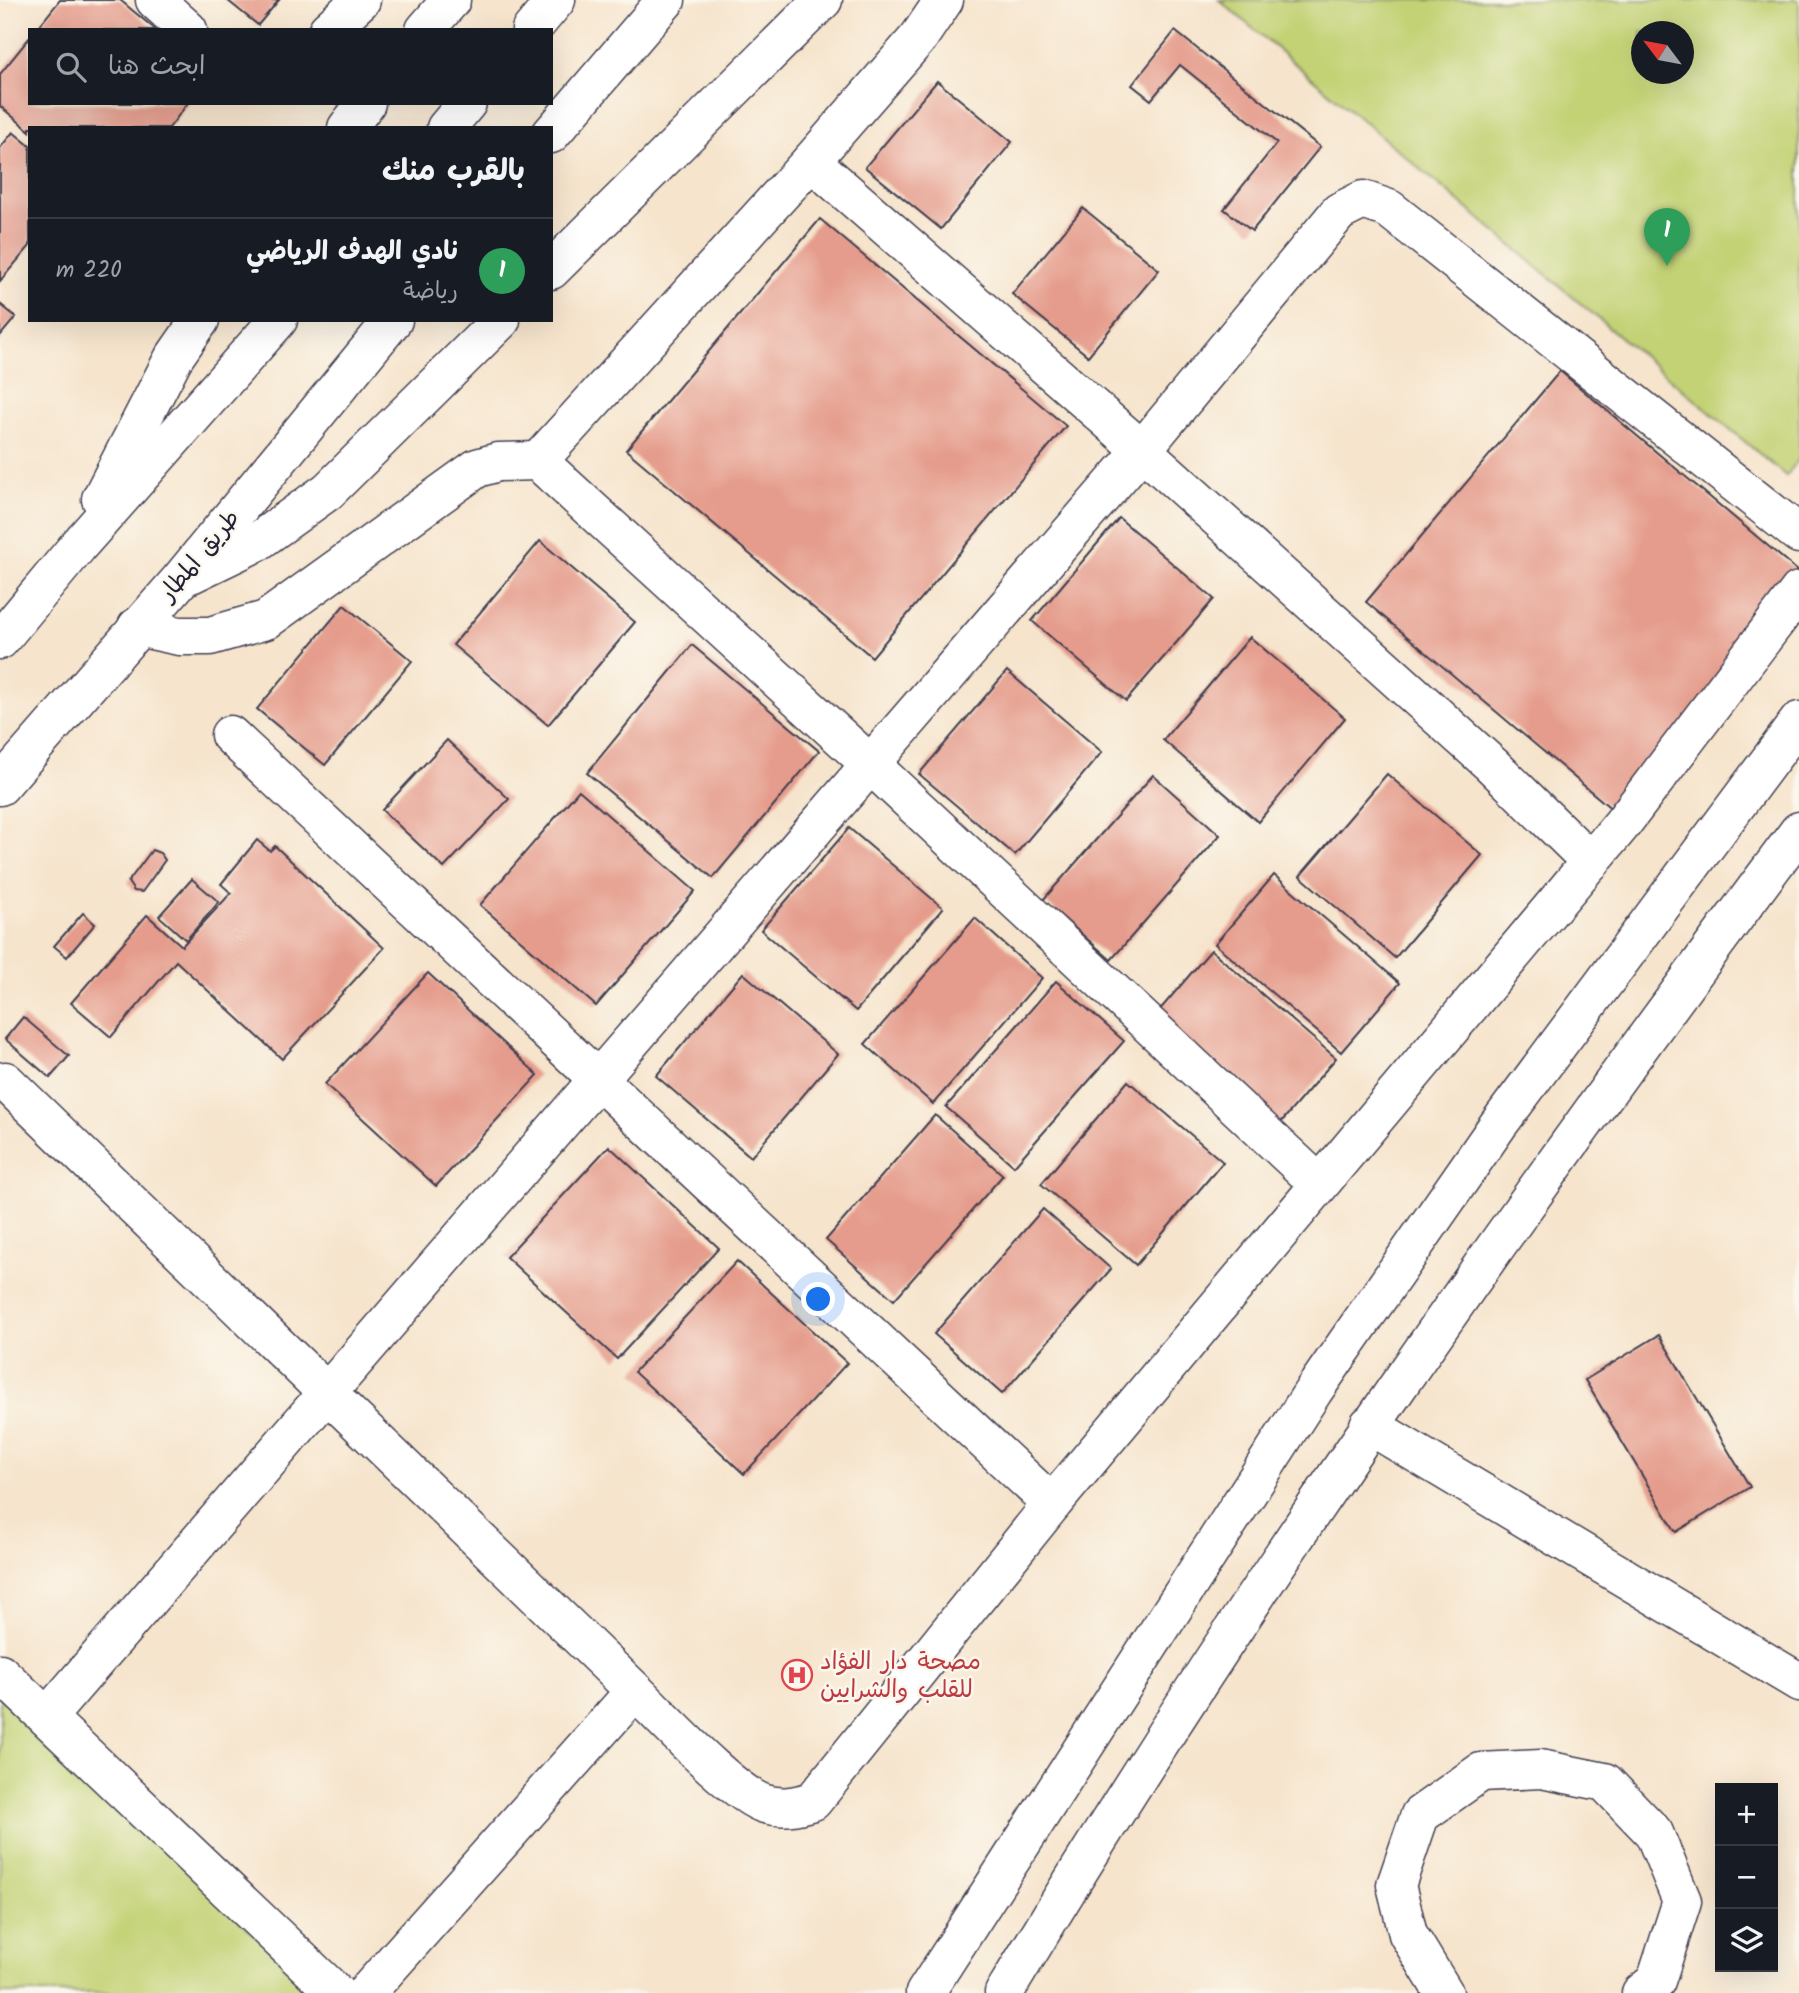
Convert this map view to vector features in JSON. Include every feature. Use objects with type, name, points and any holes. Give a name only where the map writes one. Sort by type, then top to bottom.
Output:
[{"type":"main road","points":[[155,0],[186,28]]},
{"type":"main road","points":[[330,28],[361,0]]},
{"type":"main road","points":[[427,28],[451,0]]},
{"type":"main road","points":[[533,28],[556,0]]},
{"type":"main road","points":[[553,132],[666,0]]},
{"type":"main road","points":[[553,268],[823,0]]},
{"type":"main road","points":[[538,461],[811,161],[919,37],[944,0]]},
{"type":"main road","points":[[349,126],[364,105]]},
{"type":"main road","points":[[448,126],[465,105]]},
{"type":"main road","points":[[811,161],[1142,450],[1492,765],[1591,862]]},
{"type":"main road","points":[[47,1717],[869,762],[1142,450],[1339,212],[1363,200],[1388,209],[1799,534]]},
{"type":"main road","points":[[78,546],[173,359],[199,322]]},
{"type":"main road","points":[[0,640],[78,546],[276,322]]},
{"type":"main road","name":"طريق المطار","points":[[0,786],[180,580],[391,322]]},
{"type":"main road","points":[[180,580],[257,542],[328,491],[499,322]]},
{"type":"main road","points":[[137,627],[179,636],[210,636],[266,620],[477,468],[498,462],[538,461],[869,762],[1318,1183]]},
{"type":"main road","points":[[5,1080],[734,1785],[764,1804],[790,1808],[813,1801],[1052,1504],[1318,1183],[1591,862],[1799,591]]},
{"type":"main road","points":[[925,1993],[1314,1390],[1498,1125],[1799,721]]},
{"type":"main road","points":[[230,735],[1052,1504]]},
{"type":"main road","points":[[1004,1993],[1061,1898],[1369,1424],[1554,1164],[1799,831]]},
{"type":"main road","points":[[1369,1424],[1799,1682]]},
{"type":"main road","points":[[0,1673],[336,1993]]},
{"type":"main road","points":[[366,1993],[635,1691]]},
{"type":"main road","points":[[1444,1993],[1408,1934],[1396,1885],[1420,1815],[1481,1772],[1541,1769],[1605,1782],[1654,1833],[1682,1901],[1656,1982],[1641,1993]]},
{"type":"green space","points":[[1219,0],[1799,0],[1799,459],[1786,476]]},
{"type":"green space","points":[[0,1689],[315,1993],[0,1993]]},
{"type":"building","points":[[60,0],[120,0],[154,28],[38,28]]},
{"type":"building","points":[[227,0],[279,0],[258,25]]},
{"type":"building","points":[[1175,31],[1320,147],[1252,231],[1224,209],[1277,143],[1180,65],[1151,100],[1132,85]]},
{"type":"building","points":[[28,39],[28,105],[186,105],[171,126],[28,126],[28,129],[0,106],[0,74]]},
{"type":"building","points":[[937,81],[1012,142],[941,229],[865,167]]},
{"type":"building","points":[[13,132],[28,144],[28,248],[0,281],[0,148]]},
{"type":"building","points":[[1083,208],[1159,270],[1088,356],[1012,294]]},
{"type":"building","points":[[820,219],[1066,426],[872,657],[626,450]]},
{"type":"building","points":[[0,304],[16,317],[0,336]]},
{"type":"building","points":[[1560,371],[1799,572],[1799,588],[1613,810],[1366,602]]},
{"type":"building","points":[[1119,518],[1214,599],[1126,701],[1032,621]]},
{"type":"building","points":[[540,541],[635,622],[548,725],[453,645]]},
{"type":"building","points":[[344,605],[412,661],[325,765],[257,709]]},
{"type":"building","points":[[1250,637],[1345,718],[1258,822],[1163,740]]},
{"type":"building","points":[[692,645],[819,751],[713,878],[587,773]]},
{"type":"building","points":[[1007,671],[1102,752],[1015,855],[919,774]]},
{"type":"building","points":[[447,740],[509,799],[444,868],[382,810]]},
{"type":"building","points":[[1387,774],[1482,855],[1395,958],[1300,876]]},
{"type":"building","points":[[1153,775],[1220,835],[1111,960],[1043,900]]},
{"type":"building","points":[[579,790],[695,891],[596,1006],[480,905]]},
{"type":"building","points":[[849,828],[943,908],[856,1011],[761,930]]},
{"type":"building","points":[[257,840],[270,851],[275,846],[384,948],[282,1059],[176,961],[111,1037],[71,1003],[147,915],[182,946],[231,893],[221,884]]},
{"type":"building","points":[[152,850],[160,853],[165,860],[142,892],[134,891],[128,882]]},
{"type":"building","points":[[1274,875],[1400,983],[1341,1052],[1215,944]]},
{"type":"building","points":[[192,879],[219,902],[186,940],[159,916]]},
{"type":"building","points":[[83,913],[95,924],[67,957],[54,946]]},
{"type":"building","points":[[975,918],[1042,978],[933,1104],[865,1044]]},
{"type":"building","points":[[1211,950],[1336,1058],[1277,1127],[1152,1019]]},
{"type":"building","points":[[428,973],[538,1075],[436,1186],[325,1084]]},
{"type":"building","points":[[743,973],[838,1054],[751,1157],[656,1076]]},
{"type":"building","points":[[1056,981],[1124,1041],[1014,1166],[946,1107]]},
{"type":"building","points":[[23,1017],[69,1056],[50,1078],[5,1039]]},
{"type":"building","points":[[1128,1081],[1223,1162],[1136,1265],[1041,1184]]},
{"type":"building","points":[[935,1115],[1003,1175],[894,1300],[826,1240]]},
{"type":"building","points":[[609,1146],[719,1248],[617,1359],[506,1257]]},
{"type":"building","points":[[1043,1209],[1111,1269],[1002,1394],[934,1334]]},
{"type":"building","points":[[737,1261],[847,1363],[744,1474],[634,1372]]},
{"type":"building","points":[[1659,1335],[1750,1487],[1676,1532],[1585,1380]]},
{"type":"place","name":"نادي الهدف الرياضي","points":[[1667,266]]},
{"type":"place","name":"مصحة دار الفؤاد للقلب والشرايين","points":[[797,1675]]}]
